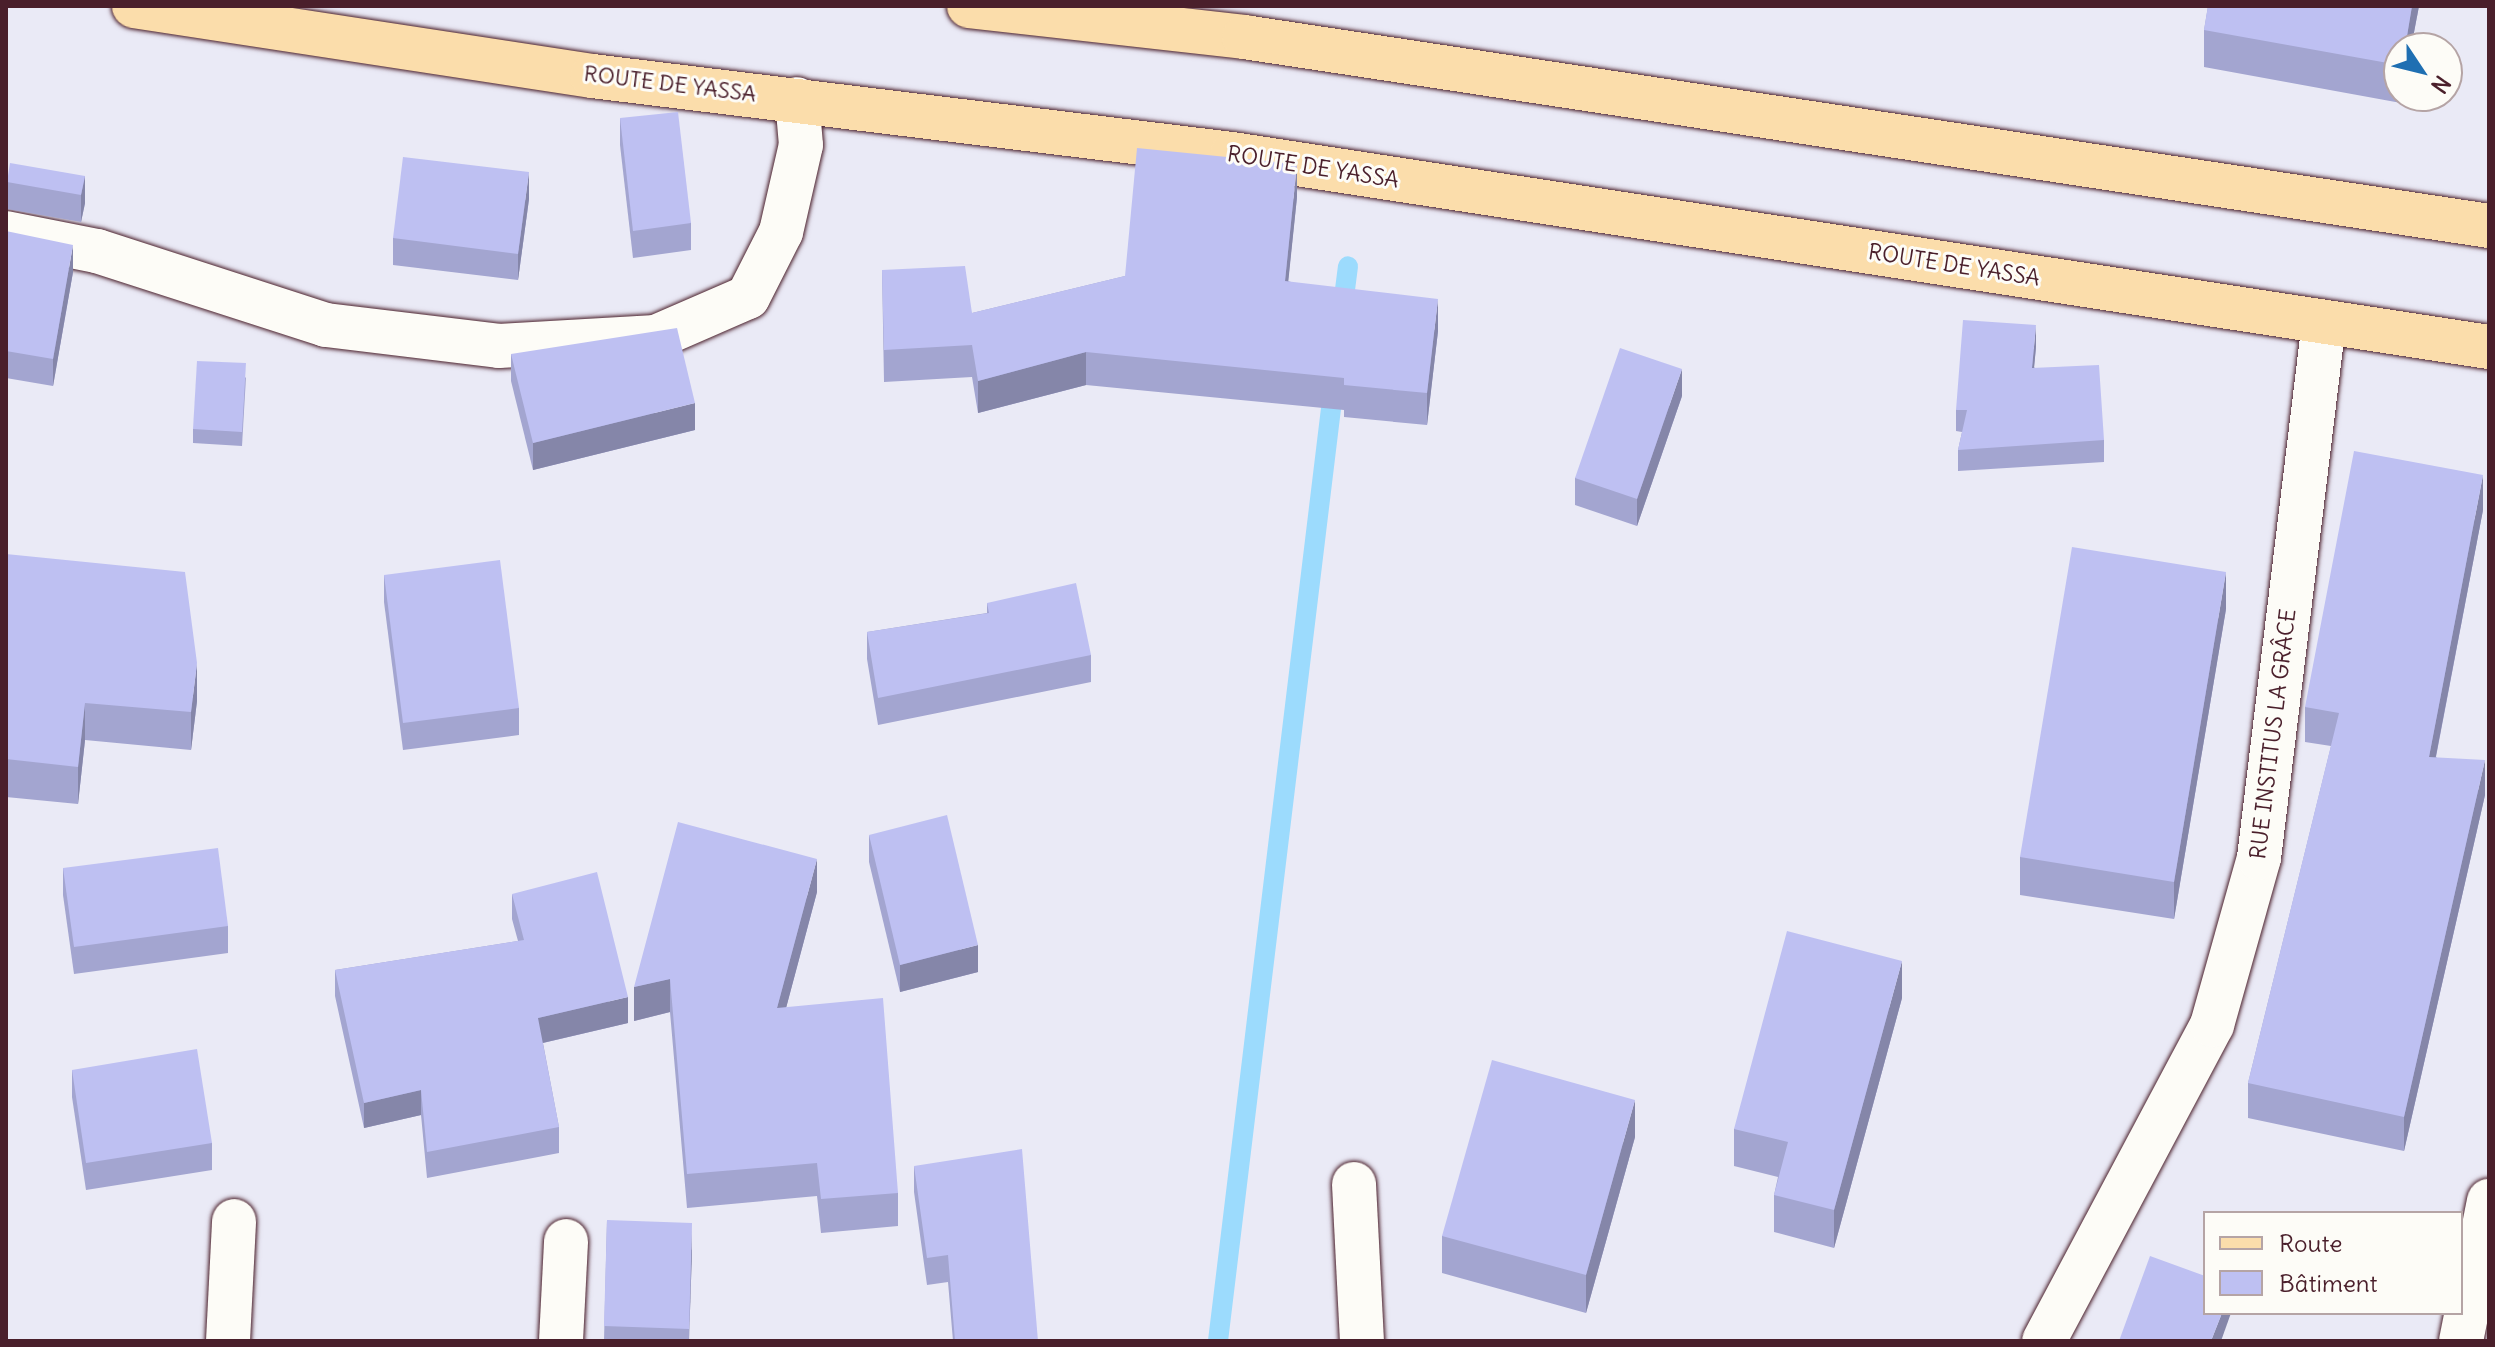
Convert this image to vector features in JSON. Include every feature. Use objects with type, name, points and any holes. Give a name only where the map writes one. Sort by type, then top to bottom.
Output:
[{"type":"main road","name":"ROUTE DE YASSA","points":[[134,6],[797,99],[1232,154],[2489,347]]},
{"type":"main road","points":[[969,6],[1244,37],[2489,226]]},
{"type":"street","points":[[6,233],[97,251],[326,325],[499,346],[656,337],[748,297],[781,232],[801,145],[797,99]]},
{"type":"street","name":"RUE INSTITUS LA GRÂCE","points":[[2044,1341],[2212,1025],[2259,858],[2324,322]]},
{"type":"street","points":[[1354,1184],[1362,1341]]},
{"type":"street","points":[[2461,1341],[2489,1201]]},
{"type":"street","points":[[228,1341],[234,1221]]},
{"type":"street","points":[[561,1341],[566,1241]]},
{"type":"building","points":[[2208,6],[2412,6],[2408,32],[2383,32],[2383,62],[2204,30]]},
{"type":"building","points":[[678,112],[691,223],[633,231],[620,118]]},
{"type":"building","points":[[1137,148],[1297,164],[1285,281],[1438,299],[1427,393],[1344,385],[1344,378],[1086,352],[978,381],[972,345],[884,350],[882,270],[965,266],[972,313],[1125,276]]},
{"type":"building","points":[[403,157],[529,172],[518,254],[393,238]]},
{"type":"building","points":[[10,163],[85,176],[81,195],[7,182]]},
{"type":"building","points":[[6,231],[73,245],[53,359],[6,351]]},
{"type":"building","points":[[1963,320],[2036,325],[2032,368],[2099,365],[2104,440],[1958,450],[1967,410],[1956,410]]},
{"type":"building","points":[[677,328],[695,403],[533,443],[511,354]]},
{"type":"building","points":[[1620,348],[1682,369],[1637,499],[1575,478]]},
{"type":"building","points":[[197,361],[246,363],[242,432],[193,429]]},
{"type":"building","points":[[2354,451],[2483,475],[2429,757],[2485,760],[2404,1117],[2248,1083],[2339,713],[2305,707]]},
{"type":"building","points":[[2072,547],[2226,572],[2174,882],[2020,857]]},
{"type":"building","points":[[6,554],[185,572],[197,663],[191,712],[85,703],[78,767],[6,759]]},
{"type":"building","points":[[500,560],[519,708],[403,723],[384,575]]},
{"type":"building","points":[[1076,583],[1091,655],[878,698],[867,632],[989,613],[987,603]]},
{"type":"building","points":[[947,815],[978,945],[900,965],[869,835]]},
{"type":"building","points":[[678,822],[817,859],[777,1008],[883,998],[898,1193],[821,1199],[817,1163],[687,1174],[670,979],[634,987]]},
{"type":"building","points":[[218,848],[228,926],[74,947],[63,868]]},
{"type":"building","points":[[597,872],[628,997],[538,1018],[559,1127],[427,1152],[421,1090],[364,1103],[335,970],[524,940],[512,894]]},
{"type":"building","points":[[1787,931],[1902,961],[1834,1210],[1774,1195],[1788,1142],[1734,1129]]},
{"type":"building","points":[[197,1049],[212,1143],[86,1163],[72,1070]]},
{"type":"building","points":[[1492,1060],[1635,1100],[1586,1275],[1442,1236]]},
{"type":"building","points":[[1022,1149],[1038,1341],[955,1341],[948,1255],[927,1258],[914,1166]]},
{"type":"building","points":[[607,1220],[692,1223],[689,1329],[604,1326]]},
{"type":"building","points":[[2150,1256],[2203,1275],[2203,1315],[2221,1315],[2211,1341],[2119,1341]]},
{"type":"waterway","points":[[1342,313],[1348,266]]},
{"type":"waterway","points":[[1218,1341],[1334,384]]}]
